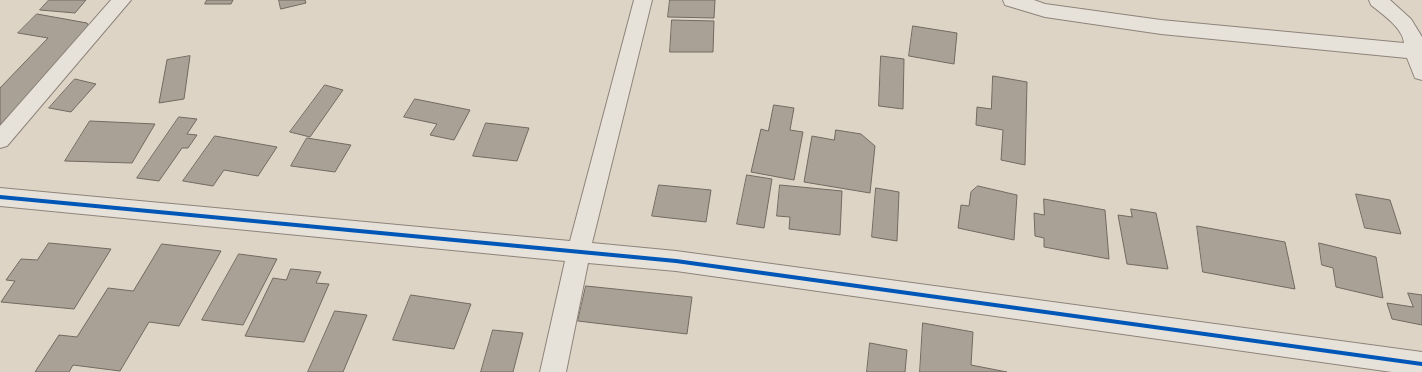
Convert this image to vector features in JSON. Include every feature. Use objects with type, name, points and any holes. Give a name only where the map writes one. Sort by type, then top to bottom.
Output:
[{"type":"street","points":[[0,140],[122,0]]},
{"type":"street","points":[[553,372],[578,253],[643,0]]},
{"type":"street","points":[[1012,0],[1045,10],[1161,27],[1418,51]]},
{"type":"street","points":[[1378,0],[1404,24],[1413,38],[1418,51],[1422,73]]},
{"type":"street","points":[[0,196],[578,253],[684,262],[1422,364]]},
{"type":"building","points":[[49,0],[86,0],[75,13],[40,10]]},
{"type":"building","points":[[207,0],[233,0],[231,4],[205,4]]},
{"type":"building","points":[[279,0],[305,0],[306,3],[281,9]]},
{"type":"building","points":[[670,0],[715,0],[714,18],[668,17]]},
{"type":"building","points":[[37,14],[87,23],[90,29],[0,125],[0,88],[48,38],[18,33]]},
{"type":"building","points":[[672,20],[714,21],[713,52],[670,52]]},
{"type":"building","points":[[913,26],[957,33],[954,64],[909,56]]},
{"type":"building","points":[[190,56],[184,99],[159,103],[167,60]]},
{"type":"building","points":[[881,56],[904,59],[903,109],[879,106]]},
{"type":"building","points":[[993,76],[1027,82],[1025,165],[1001,160],[1003,130],[976,125],[977,107],[991,109]]},
{"type":"building","points":[[75,79],[96,84],[71,112],[49,108]]},
{"type":"building","points":[[325,85],[343,90],[310,137],[290,132]]},
{"type":"building","points":[[415,99],[470,110],[454,140],[430,135],[437,124],[404,117]]},
{"type":"building","points":[[774,105],[794,108],[790,130],[803,132],[794,180],[751,172],[761,129],[768,131]]},
{"type":"building","points":[[179,117],[197,119],[187,134],[197,135],[188,148],[182,148],[159,181],[137,178]]},
{"type":"building","points":[[90,121],[155,124],[132,163],[65,161]]},
{"type":"building","points":[[486,123],[529,128],[517,161],[473,156]]},
{"type":"building","points":[[836,130],[861,134],[875,146],[870,193],[804,182],[812,136],[834,140]]},
{"type":"building","points":[[215,136],[277,147],[258,176],[224,170],[213,186],[183,181]]},
{"type":"building","points":[[307,138],[351,145],[335,172],[291,166]]},
{"type":"building","points":[[747,175],[772,179],[764,228],[737,224]]},
{"type":"building","points":[[659,185],[711,190],[706,222],[652,216]]},
{"type":"building","points":[[780,185],[842,191],[840,235],[789,229],[790,217],[777,216]]},
{"type":"building","points":[[978,186],[1017,195],[1014,240],[958,228],[961,205],[969,206],[971,192]]},
{"type":"building","points":[[876,188],[899,192],[897,241],[872,237]]},
{"type":"building","points":[[1356,194],[1390,200],[1401,234],[1365,228]]},
{"type":"building","points":[[1044,199],[1105,210],[1109,259],[1044,247],[1044,238],[1035,236],[1034,213],[1044,215]]},
{"type":"building","points":[[1131,209],[1156,213],[1168,269],[1127,264],[1118,215],[1132,217]]},
{"type":"building","points":[[1197,226],[1285,242],[1295,289],[1203,272]]},
{"type":"building","points":[[49,243],[111,249],[74,309],[1,302],[15,281],[6,280],[21,259],[37,260]]},
{"type":"building","points":[[1319,243],[1376,257],[1383,298],[1336,287],[1333,268],[1322,265]]},
{"type":"building","points":[[162,244],[221,251],[179,326],[149,322],[120,371],[73,365],[69,372],[35,372],[59,335],[77,337],[108,288],[133,291]]},
{"type":"building","points":[[239,254],[277,259],[243,325],[202,320]]},
{"type":"building","points":[[291,269],[321,272],[316,283],[329,284],[304,342],[245,336],[273,278],[286,280]]},
{"type":"building","points":[[586,286],[692,297],[687,334],[578,321]]},
{"type":"building","points":[[1408,293],[1422,295],[1422,325],[1392,319],[1387,303],[1413,307]]},
{"type":"building","points":[[411,295],[471,304],[454,349],[393,340]]},
{"type":"building","points":[[335,311],[367,315],[343,372],[308,372]]},
{"type":"building","points":[[923,323],[973,332],[971,365],[1007,372],[920,372]]},
{"type":"building","points":[[493,330],[523,333],[513,372],[481,372]]},
{"type":"building","points":[[870,343],[907,350],[905,372],[867,372]]},
{"type":"cycle path","points":[[0,197],[676,261],[1422,364]]}]
